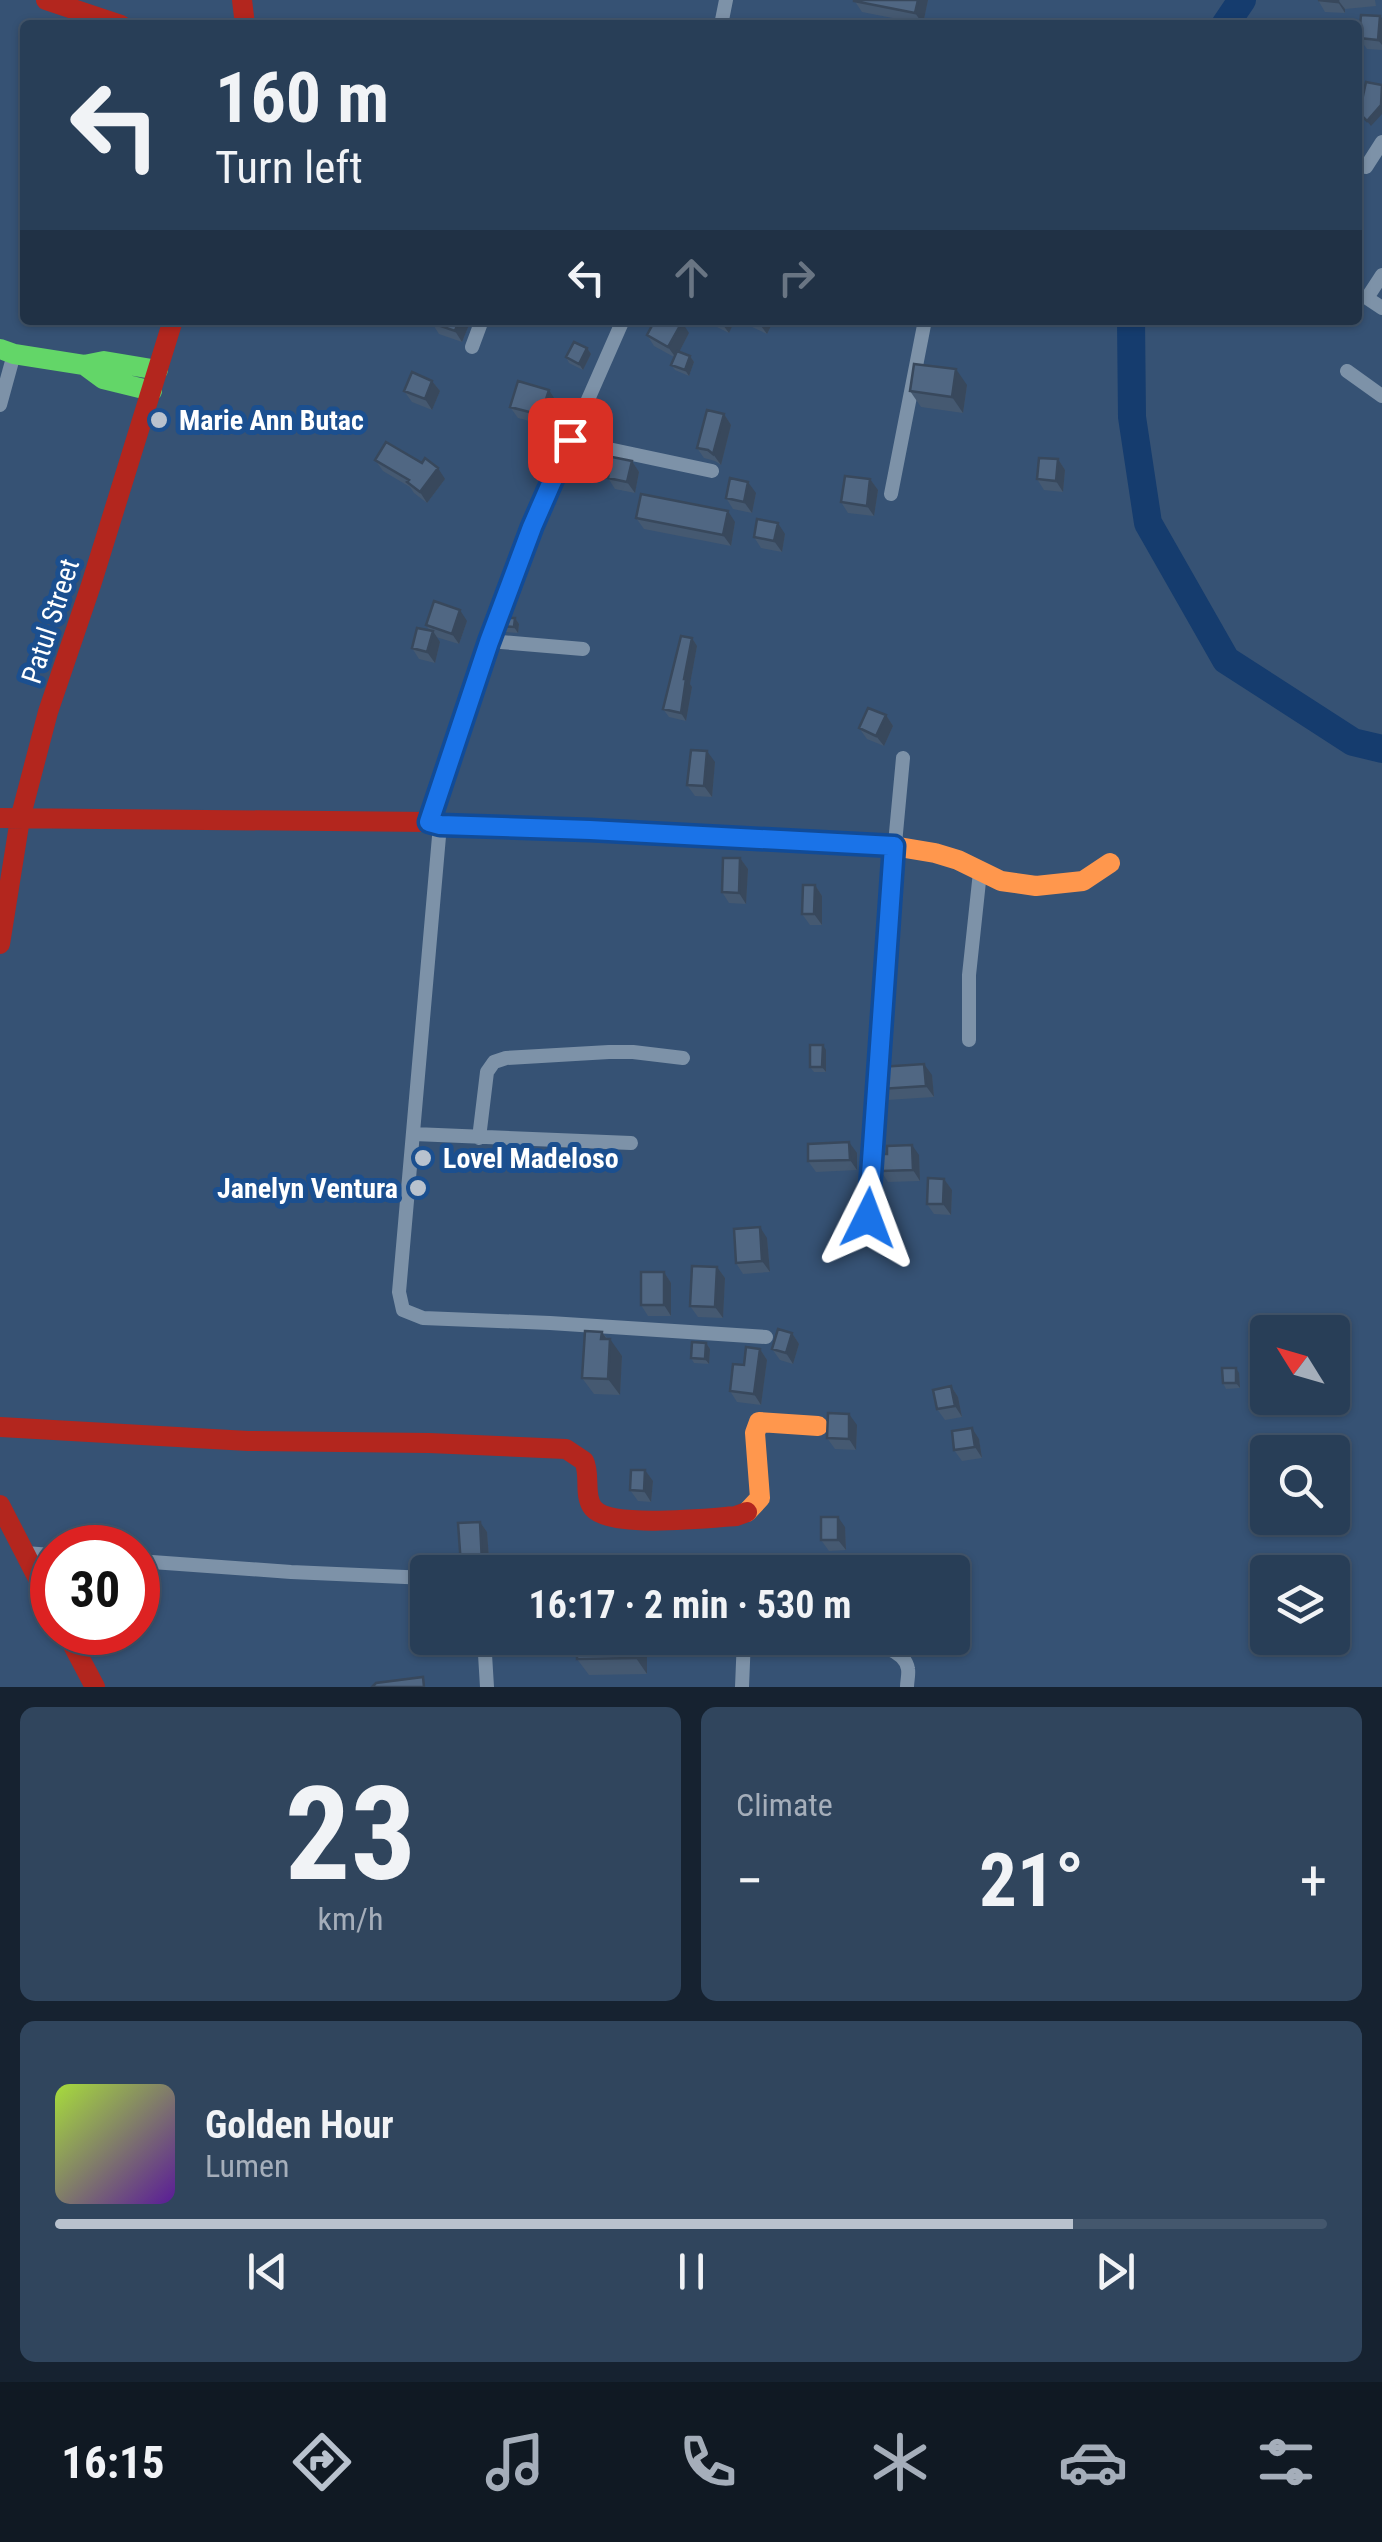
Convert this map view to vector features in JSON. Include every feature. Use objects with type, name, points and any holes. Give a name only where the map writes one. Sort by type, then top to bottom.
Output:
[{"type":"street","points":[[46,0],[106,20]]},
{"type":"street","points":[[1366,167],[1382,142]]},
{"type":"street","points":[[1382,274],[1367,298],[1382,308]]},
{"type":"street","name":"Patul Street","points":[[0,944],[10,819],[91,586],[172,325]]},
{"type":"street","points":[[472,347],[480,325]]},
{"type":"street","points":[[621,325],[532,527],[489,642],[435,823],[400,1304],[409,1314],[423,1318],[766,1338]]},
{"type":"street","points":[[890,494],[925,325]]},
{"type":"street","points":[[0,405],[7,352],[84,365],[104,378],[155,380]]},
{"type":"street","points":[[1347,371],[1382,396]]},
{"type":"street","points":[[570,440],[712,471]]},
{"type":"street","points":[[489,642],[583,649]]},
{"type":"street","points":[[868,1218],[903,758]]},
{"type":"street","points":[[10,819],[435,823],[894,846],[958,860],[1001,881],[1036,886],[1083,881],[1110,863]]},
{"type":"street","points":[[969,1040],[970,976],[980,872]]},
{"type":"street","points":[[479,1138],[487,1072],[494,1062],[609,1052],[684,1058]]},
{"type":"street","points":[[414,1134],[631,1143]]},
{"type":"street","points":[[0,1427],[248,1441],[566,1449],[584,1459],[588,1467],[590,1505],[594,1511],[608,1517],[653,1521],[746,1513],[760,1498],[756,1433],[760,1422],[818,1426]]},
{"type":"street","points":[[0,1505],[30,1563]]},
{"type":"street","points":[[25,1553],[30,1553]]},
{"type":"street","points":[[160,1563],[410,1577]]},
{"type":"street","points":[[78,1655],[95,1687]]},
{"type":"street","points":[[485,1655],[487,1687]]},
{"type":"street","points":[[742,1687],[743,1655]]},
{"type":"street","points":[[897,1655],[908,1668],[907,1687]]},
{"type":"building","points":[[854,0],[918,0],[915,13]]},
{"type":"building","points":[[1361,15],[1380,16],[1378,40],[1362,38]]},
{"type":"building","points":[[1366,82],[1382,85],[1381,105],[1367,121],[1362,116]]},
{"type":"building","points":[[652,325],[680,325],[668,347],[647,335]]},
{"type":"building","points":[[574,342],[587,348],[579,364],[566,357]]},
{"type":"building","points":[[677,351],[690,356],[685,370],[671,365]]},
{"type":"building","points":[[914,364],[956,369],[952,397],[910,391]]},
{"type":"building","points":[[412,372],[432,381],[425,399],[404,391]]},
{"type":"building","points":[[518,381],[549,390],[541,415],[510,407]]},
{"type":"building","points":[[707,410],[724,414],[713,454],[697,448]]},
{"type":"building","points":[[386,442],[422,463],[425,458],[438,468],[420,492],[409,480],[375,460]]},
{"type":"building","points":[[612,457],[632,461],[627,482],[608,478]]},
{"type":"building","points":[[1039,458],[1058,459],[1056,481],[1037,479]]},
{"type":"building","points":[[845,476],[870,479],[867,506],[841,502]]},
{"type":"building","points":[[730,478],[748,482],[744,502],[726,498]]},
{"type":"building","points":[[641,494],[728,511],[723,535],[636,518]]},
{"type":"building","points":[[757,519],[778,523],[774,541],[754,537]]},
{"type":"building","points":[[434,601],[460,610],[452,634],[426,625]]},
{"type":"building","points":[[503,618],[515,618],[514,627],[502,626]]},
{"type":"building","points":[[417,628],[433,631],[427,652],[412,648]]},
{"type":"building","points":[[681,636],[692,638],[681,713],[663,709]]},
{"type":"building","points":[[868,708],[886,715],[876,736],[859,728]]},
{"type":"building","points":[[691,750],[707,751],[704,786],[687,785]]},
{"type":"building","points":[[723,858],[740,858],[739,893],[722,892]]},
{"type":"building","points":[[803,885],[815,885],[814,914],[802,914]]},
{"type":"building","points":[[810,1045],[823,1045],[822,1067],[810,1067]]},
{"type":"building","points":[[924,1064],[926,1086],[880,1089],[880,1067]]},
{"type":"building","points":[[849,1142],[850,1160],[808,1161],[808,1144]]},
{"type":"building","points":[[912,1145],[913,1170],[881,1171],[880,1154],[887,1154],[887,1146]]},
{"type":"building","points":[[928,1178],[944,1179],[943,1204],[927,1204]]},
{"type":"building","points":[[760,1227],[762,1261],[736,1263],[734,1229]]},
{"type":"building","points":[[692,1266],[717,1267],[715,1307],[690,1306]]},
{"type":"building","points":[[641,1272],[664,1272],[664,1305],[641,1305]]},
{"type":"building","points":[[778,1329],[792,1333],[786,1353],[772,1349]]},
{"type":"building","points":[[585,1331],[602,1332],[601,1339],[610,1339],[608,1379],[582,1378]]},
{"type":"building","points":[[692,1342],[706,1343],[705,1359],[691,1358]]},
{"type":"building","points":[[746,1347],[760,1349],[754,1394],[730,1391],[733,1364],[744,1365]]},
{"type":"building","points":[[1222,1368],[1236,1368],[1236,1383],[1223,1383]]},
{"type":"building","points":[[951,1386],[955,1406],[937,1409],[933,1390]]},
{"type":"building","points":[[828,1413],[849,1414],[849,1439],[827,1438]]},
{"type":"building","points":[[972,1428],[975,1447],[954,1450],[952,1431]]},
{"type":"building","points":[[631,1470],[645,1470],[644,1491],[630,1490]]},
{"type":"building","points":[[821,1517],[838,1517],[838,1540],[821,1540]]},
{"type":"building","points":[[480,1522],[482,1555],[460,1555],[458,1523]]},
{"type":"building","points":[[577,1655],[636,1655],[636,1658],[577,1659]]},
{"type":"building","points":[[423,1677],[424,1687],[372,1687],[376,1683]]},
{"type":"waterway","points":[[1228,20],[1242,0]]},
{"type":"waterway","points":[[1131,325],[1132,417],[1148,523],[1226,660],[1353,742],[1382,749]]},
{"type":"traffic: fast","points":[[0,349],[84,365],[104,361],[158,370]]},
{"type":"traffic: fast","points":[[84,365],[103,379],[152,391]]},
{"type":"traffic: slow","points":[[738,837],[893,846],[958,860],[1001,881],[1036,886],[1083,881],[1110,863]]},
{"type":"traffic: slow","points":[[747,1512],[760,1498],[755,1433],[759,1422],[818,1426]]},
{"type":"traffic: jam","points":[[46,0],[106,20]]},
{"type":"traffic: jam","points":[[242,0],[244,20]]},
{"type":"traffic: jam","points":[[0,944],[20,819],[48,712],[171,325]]},
{"type":"traffic: jam","points":[[0,818],[429,822],[738,837]]},
{"type":"traffic: jam","points":[[0,1427],[248,1441],[566,1449],[584,1461],[590,1503],[603,1514],[661,1521],[747,1512]]},
{"type":"traffic: jam","points":[[0,1505],[30,1563]]},
{"type":"traffic: jam","points":[[78,1655],[95,1687]]},
{"type":"place","name":"Marie Ann Butac","points":[[159,420]]},
{"type":"place","name":"Lovel Madeloso","points":[[423,1158]]},
{"type":"place","name":"Janelyn Ventura","points":[[418,1188]]},
{"type":"route","points":[[570,440],[489,642],[429,822],[894,846],[868,1218]]}]
